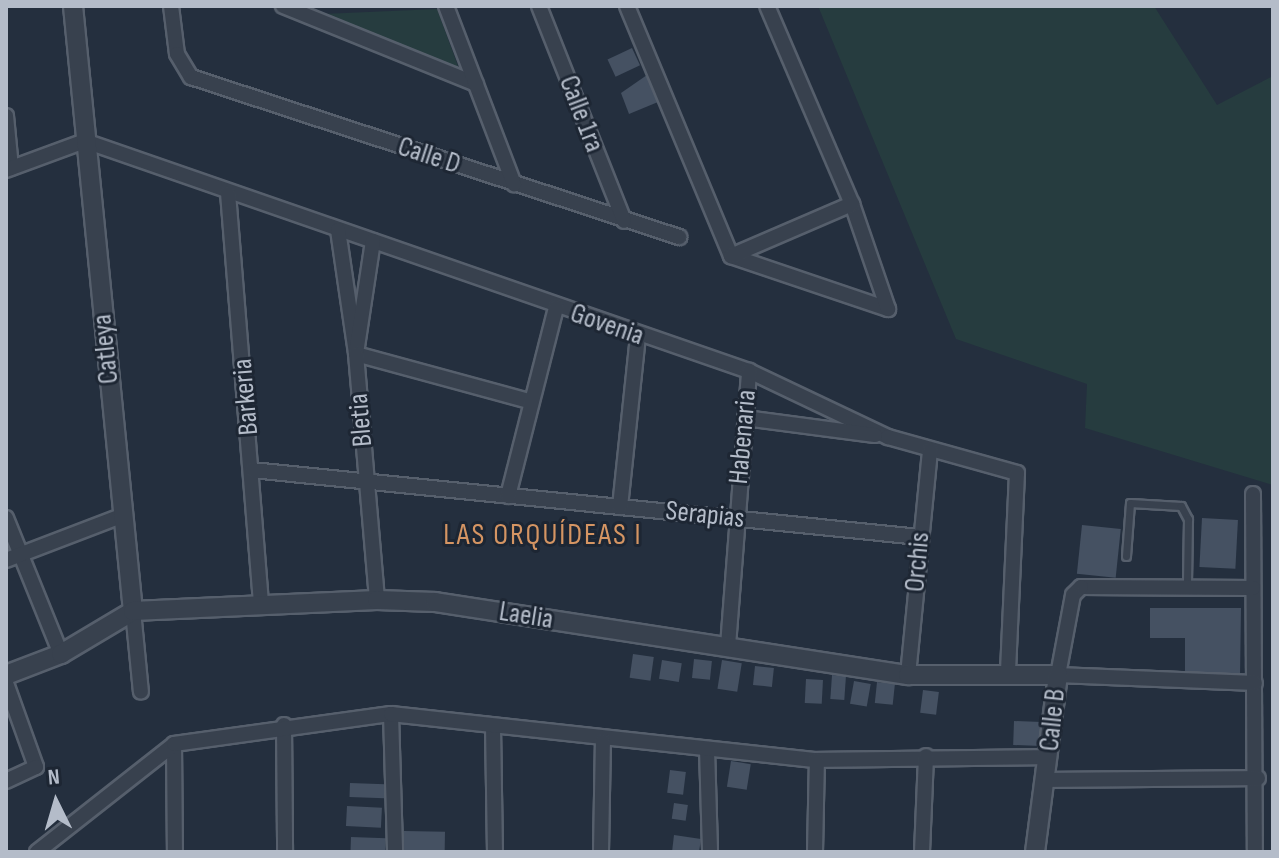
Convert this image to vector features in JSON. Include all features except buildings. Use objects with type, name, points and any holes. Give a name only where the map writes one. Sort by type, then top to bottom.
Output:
[{"type":"street","name":"Catleya","points":[[73,6],[141,692]]},
{"type":"street","name":"Calle D","points":[[171,6],[182,69],[514,184],[679,237]]},
{"type":"street","points":[[283,6],[476,84]]},
{"type":"street","points":[[446,6],[514,184]]},
{"type":"street","name":"Calle 1ra","points":[[539,6],[624,221]]},
{"type":"street","points":[[627,6],[731,256],[888,309],[852,204],[767,6]]},
{"type":"street","points":[[6,116],[9,169],[85,141]]},
{"type":"street","name":"Govenia","points":[[85,141],[638,336],[749,371],[888,437],[1017,473],[1008,672]]},
{"type":"street","name":"Barkeria","points":[[228,193],[261,602]]},
{"type":"street","points":[[731,256],[852,204]]},
{"type":"street","points":[[338,230],[356,354],[529,401]]},
{"type":"street","name":"Bletia","points":[[373,241],[356,354],[377,600]]},
{"type":"street","points":[[508,496],[529,401],[556,307]]},
{"type":"street","points":[[620,507],[638,336]]},
{"type":"street","name":"Habenaria","points":[[728,646],[749,371]]},
{"type":"street","points":[[745,418],[888,437]]},
{"type":"street","name":"Orchis","points":[[908,675],[930,450]]},
{"type":"street","name":"Serapias","points":[[252,470],[366,478],[508,496],[920,537]]},
{"type":"street","points":[[1253,494],[1258,778],[1255,852]]},
{"type":"street","points":[[12,558],[124,515]]},
{"type":"street","points":[[6,518],[12,558],[61,654]]},
{"type":"street","points":[[1187,586],[1253,588]]},
{"type":"street","name":"Calle B","points":[[1035,852],[1047,780],[1058,675],[1076,590],[1187,586]]},
{"type":"street","name":"Laelia","points":[[6,675],[61,654],[133,611],[261,602],[377,600],[728,646],[908,675],[1008,672],[1058,675]]},
{"type":"street","points":[[1058,675],[1255,683]]},
{"type":"street","points":[[6,683],[36,767],[6,781]]},
{"type":"street","points":[[37,852],[174,744],[284,725],[391,714],[603,741],[817,760],[926,756],[1048,757]]},
{"type":"street","points":[[391,714],[395,852]]},
{"type":"street","points":[[284,725],[285,852]]},
{"type":"street","points":[[493,726],[495,852]]},
{"type":"street","points":[[601,852],[603,741]]},
{"type":"street","points":[[174,744],[175,852]]},
{"type":"street","points":[[707,749],[710,852]]},
{"type":"street","points":[[922,852],[926,756]]},
{"type":"street","points":[[815,852],[817,760]]},
{"type":"street","points":[[1047,780],[1258,778]]},
{"type":"lane","points":[[1126,556],[1130,503],[1181,506],[1188,519],[1187,586]]},
{"type":"green space","points":[[818,6],[1154,6],[1217,105],[1273,76],[1273,485],[1085,428],[1087,384],[956,339]]},
{"type":"green space","points":[[437,9],[459,69],[300,15]]},
{"type":"district","name":"LAS ORQUÍDEAS I","points":[[543,535]]}]
